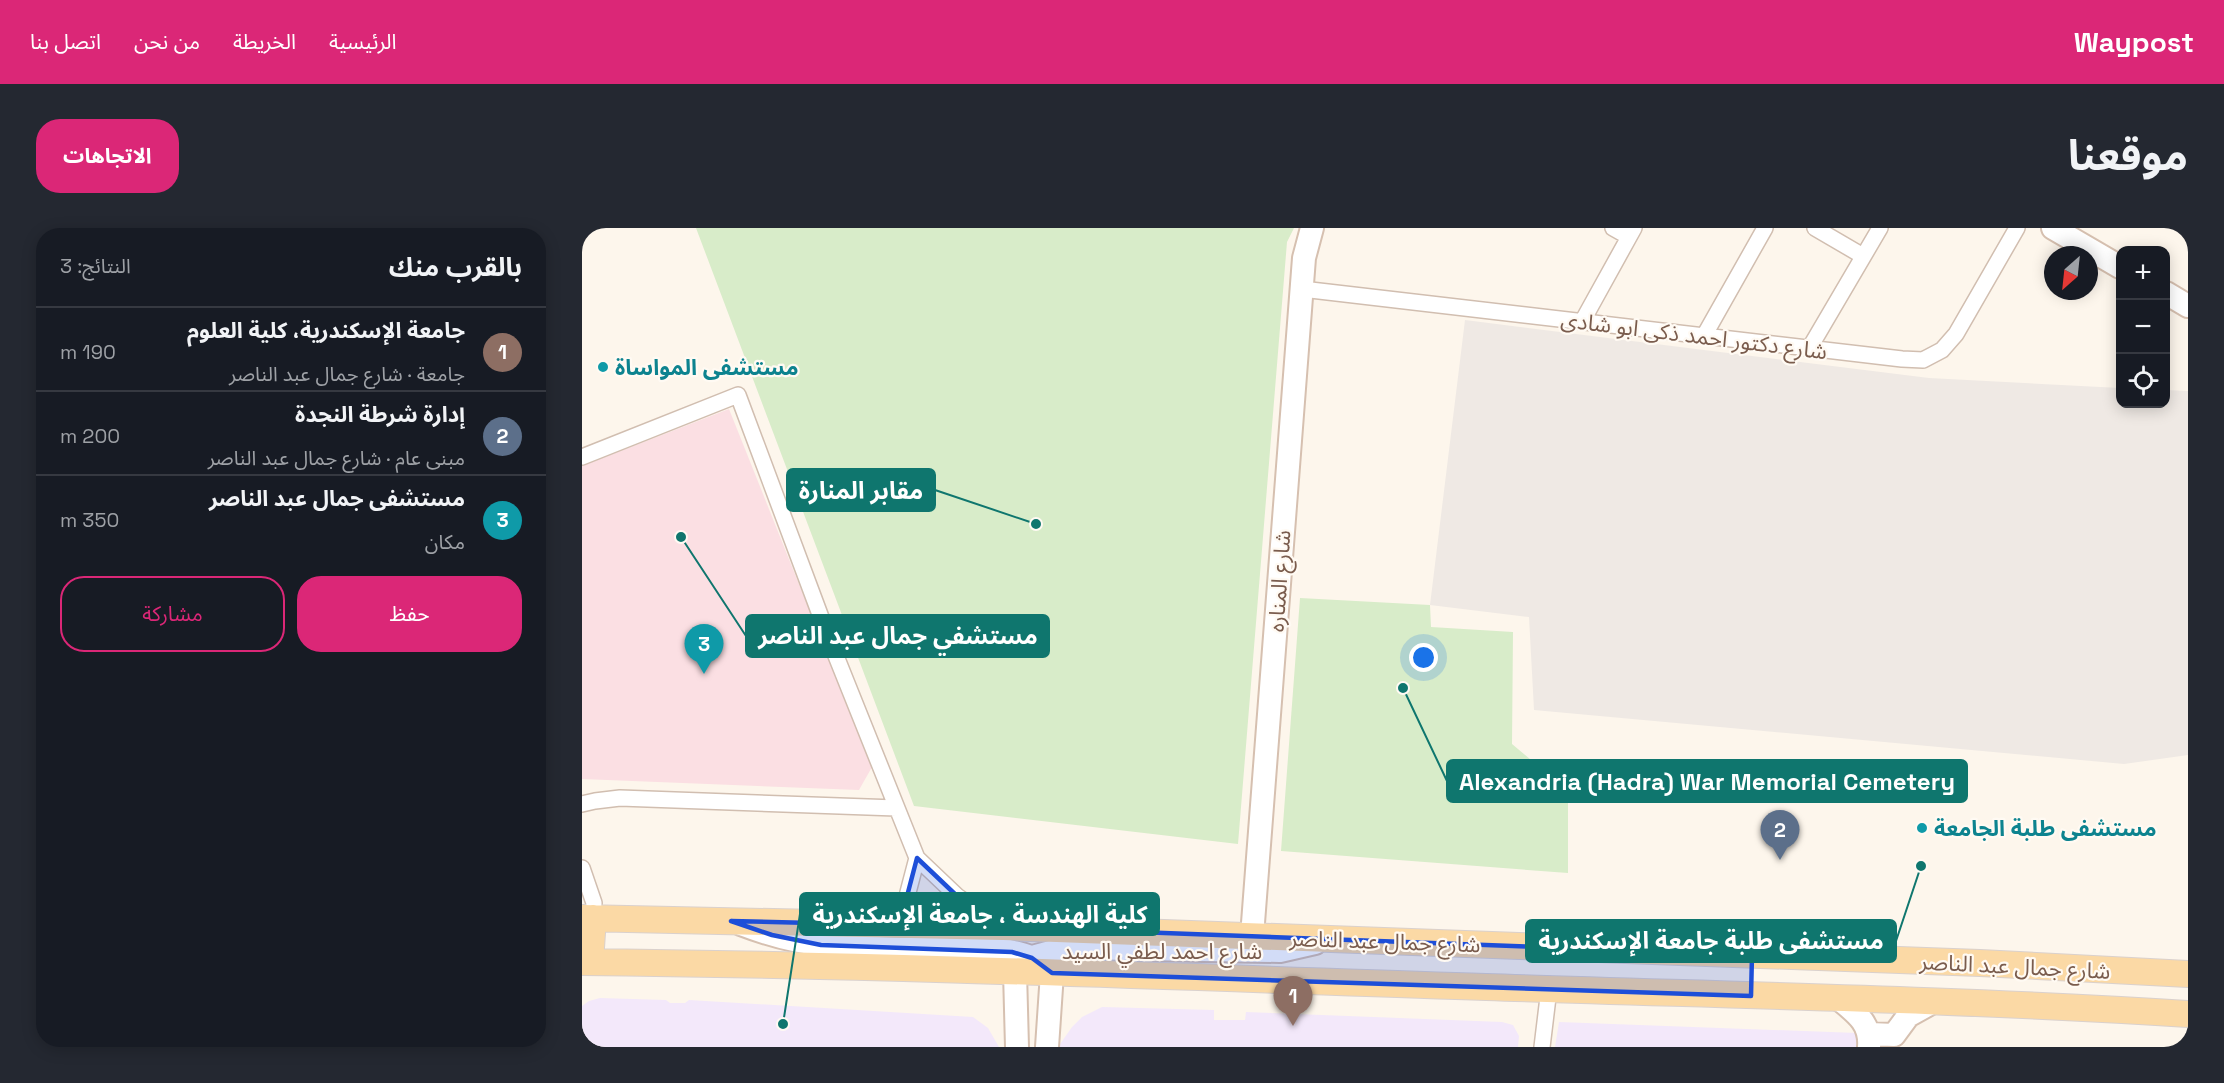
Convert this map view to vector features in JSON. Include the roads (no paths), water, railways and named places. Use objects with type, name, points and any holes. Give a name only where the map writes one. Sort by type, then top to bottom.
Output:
[{"type":"main road","name":"شارع المناره","points":[[1252,936],[1304,258],[1312,228]]},
{"type":"main road","points":[[2053,228],[2116,264]]},
{"type":"main road","points":[[2170,295],[2188,306]]},
{"type":"main road","points":[[586,962],[588,918]]},
{"type":"main road","name":"شارع جمال عبد الناصر","points":[[588,918],[1002,927],[2188,974]]},
{"type":"main road","name":"شارع احمد لطفي السيد","points":[[731,921],[771,935],[821,945],[900,949],[971,948],[1012,952],[1024,965],[1048,951],[1084,947],[1280,951],[1328,939]]},
{"type":"main road","points":[[1720,995],[1722,954]]},
{"type":"main road","points":[[1751,996],[1752,955]]},
{"type":"main road","name":"شارع جمال عبد الناصر","points":[[586,962],[1024,965],[1052,974],[1933,1002],[2188,1014]]},
{"type":"main road","points":[[1017,1047],[1024,965]]},
{"type":"main road","name":"شارع احمد لطفي السيد","points":[[1047,1047],[1052,974]]},
{"type":"main road","points":[[1839,999],[1855,1013],[1869,1040],[1894,1041],[1908,1016],[1933,1002]]},
{"type":"street","points":[[1582,322],[1631,232],[1612,228]]},
{"type":"street","points":[[1704,336],[1765,228]]},
{"type":"street","points":[[1815,228],[1863,256]]},
{"type":"street","points":[[1809,349],[1880,228]]},
{"type":"street","name":"شارع دكتور احمد ذكى ابو شادى","points":[[1302,289],[1809,349],[1923,360],[1942,350],[1956,334],[2017,228]]},
{"type":"street","points":[[582,458],[738,395],[828,636],[917,858],[957,896],[1002,927]]},
{"type":"street","points":[[582,804],[620,798],[897,808]]},
{"type":"street","points":[[893,925],[906,900],[917,858]]},
{"type":"street","points":[[582,867],[594,903],[588,918]]},
{"type":"street","points":[[1542,1047],[1549,989]]},
{"type":"place","name":"مستشفى المواساة","points":[[603,367]]},
{"type":"place","name":"مقابر المنارة","points":[[1036,524]]},
{"type":"place","name":"مستشفي جمال عبد الناصر","points":[[681,537]]},
{"type":"place","name":"مستشفى جمال عبد الناصر","points":[[704,674]]},
{"type":"place","name":"Alexandria (Hadra) War Memorial Cemetery","points":[[1403,688]]},
{"type":"place","name":"مستشفى طلبة الجامعة","points":[[1922,828]]},
{"type":"place","name":"إدارة شرطة النجدة","points":[[1780,860]]},
{"type":"place","name":"مستشفى طلبة جامعة الإسكندرية","points":[[1921,866]]},
{"type":"place","name":"كلية الهندسة ، جامعة الإسكندرية","points":[[783,1024]]},
{"type":"place","name":"جامعة الإسكندرية، كلية العلوم","points":[[1293,1026]]}]
